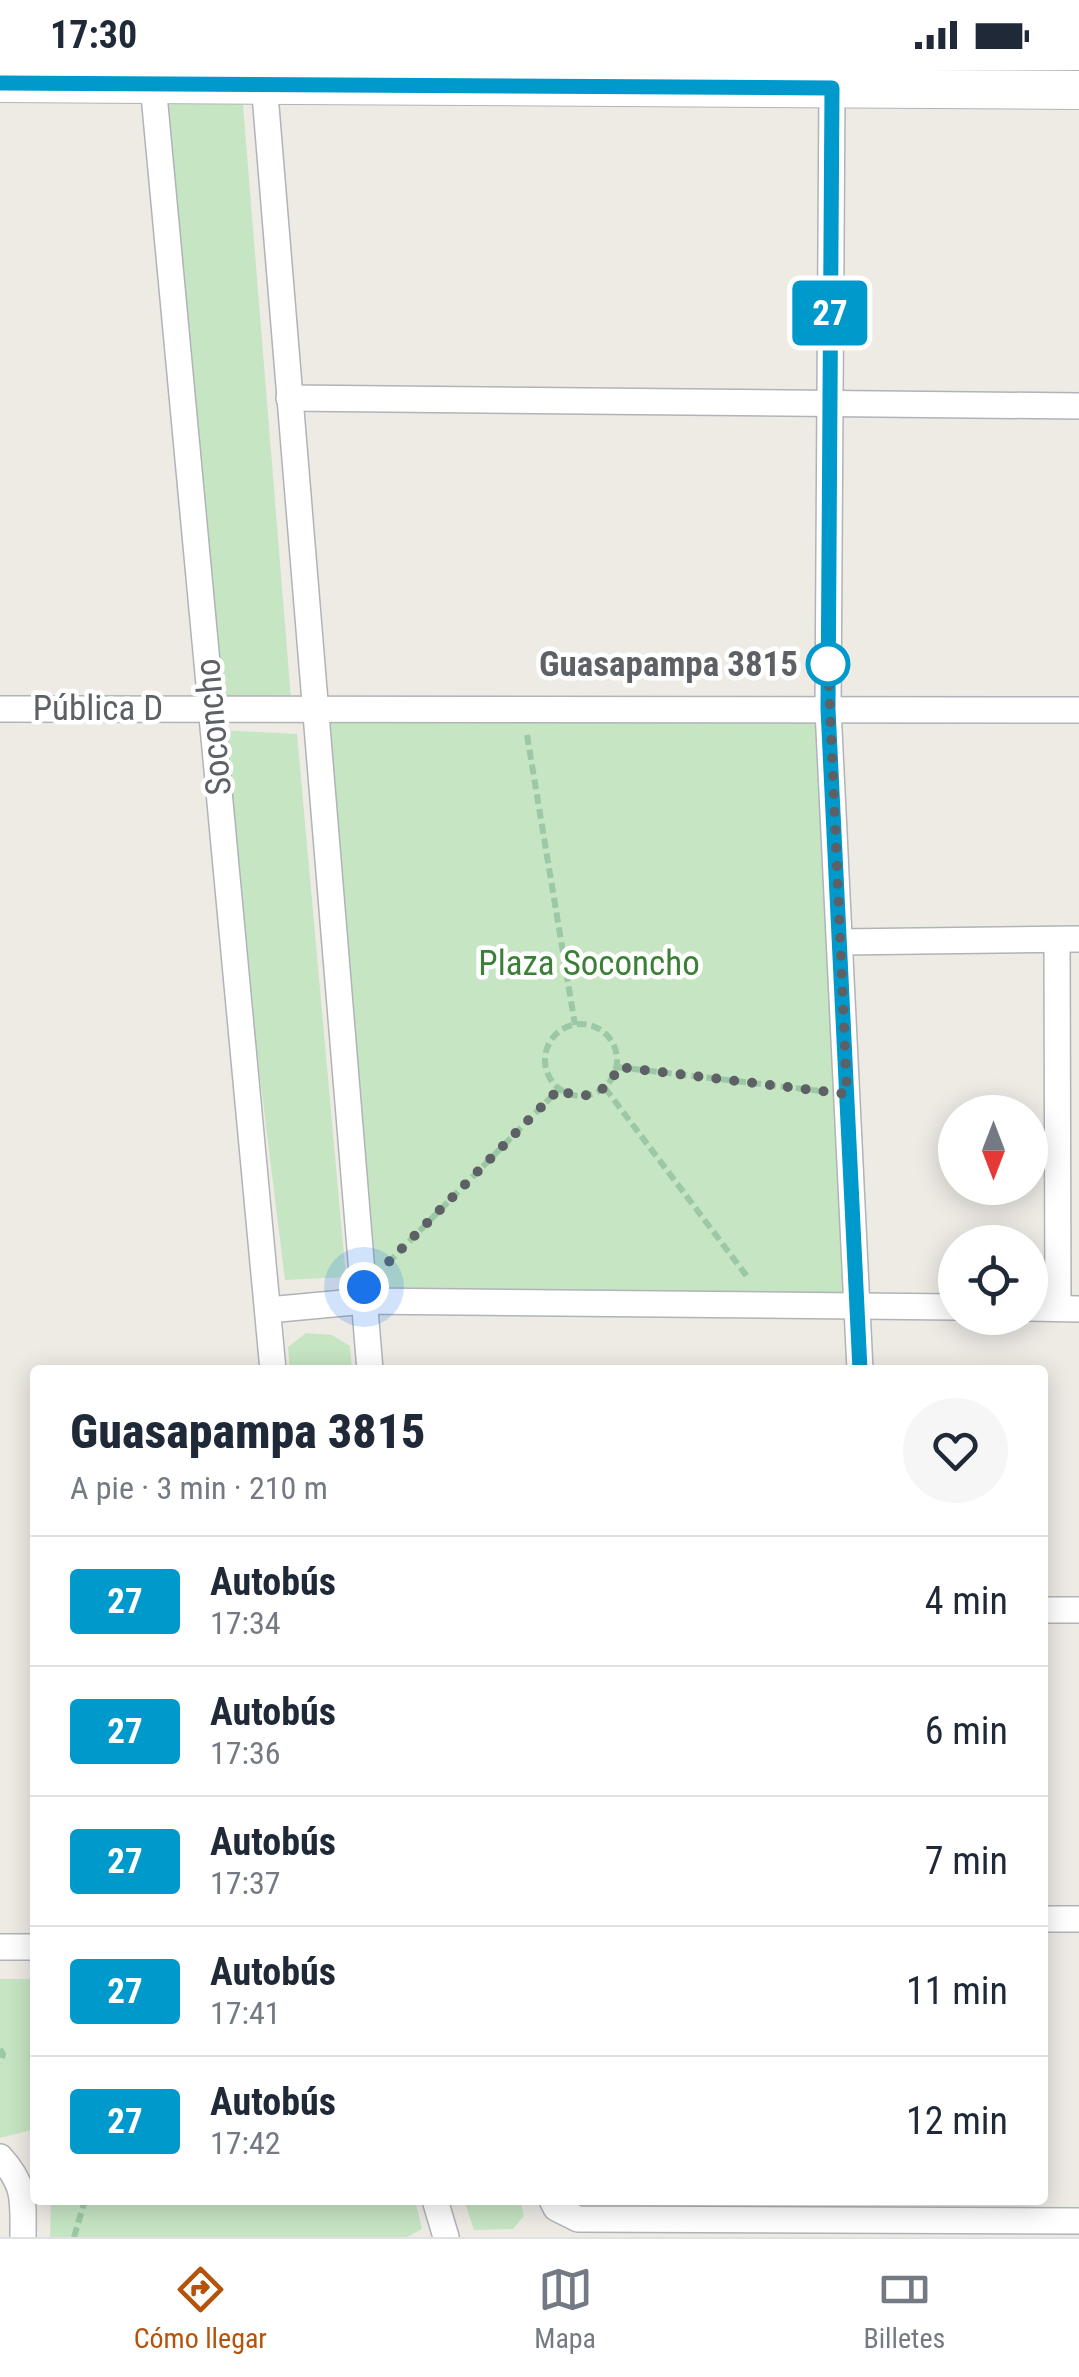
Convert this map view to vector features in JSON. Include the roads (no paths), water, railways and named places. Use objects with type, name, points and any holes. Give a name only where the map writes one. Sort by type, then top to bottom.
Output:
[{"type":"main road","points":[[0,83],[154,84],[263,77],[1079,90]]},
{"type":"street","points":[[263,77],[370,1365]]},
{"type":"street","name":"Soconcho","points":[[154,84],[273,1365]]},
{"type":"street","points":[[832,88],[828,709],[860,1365]]},
{"type":"street","points":[[289,398],[1079,406]]},
{"type":"street","name":"Pública D","points":[[0,709],[1079,710]]},
{"type":"street","points":[[840,942],[1068,940],[1068,1308]]},
{"type":"street","points":[[268,1310],[364,1294],[938,1307]]},
{"type":"street","points":[[1048,1610],[1079,1610]]},
{"type":"street","points":[[1048,1919],[1079,1919]]},
{"type":"street","points":[[0,1946],[30,1947]]},
{"type":"street","points":[[0,2157],[14,2172],[24,2193],[24,2237]]},
{"type":"street","points":[[436,2205],[446,2237]]},
{"type":"street","points":[[554,2205],[578,2219],[1079,2221]]},
{"type":"place","name":"Guasapampa 3815","points":[[828,664]]},
{"type":"park label","name":"Plaza Soconcho","points":[[589,963]]}]
